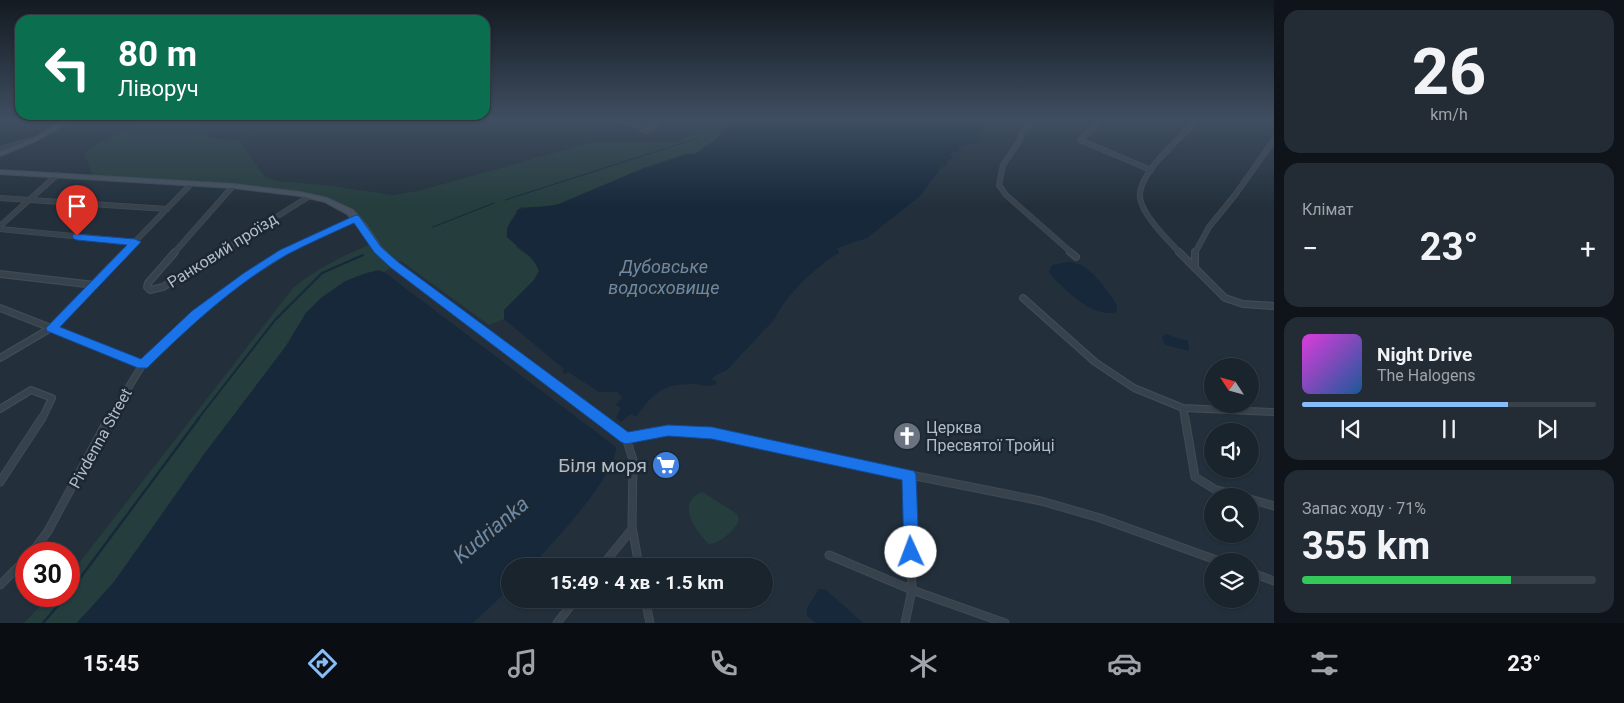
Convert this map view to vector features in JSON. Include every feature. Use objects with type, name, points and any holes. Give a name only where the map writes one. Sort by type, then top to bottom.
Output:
[{"type":"street","points":[[0,154],[14,148]]},
{"type":"street","points":[[1015,148],[1003,165],[999,185],[1006,194],[1076,257]]},
{"type":"street","points":[[1100,148],[1146,166],[1151,170]]},
{"type":"street","points":[[1171,148],[1151,170],[1139,191],[1140,204],[1163,236],[1225,298],[1244,305],[1274,306]]},
{"type":"street","points":[[1195,268],[1195,252],[1209,227],[1235,195],[1268,148]]},
{"type":"street","points":[[0,172],[233,186],[308,196],[340,205],[356,218],[378,249],[394,265],[626,438],[632,450],[634,465],[632,528],[638,558]]},
{"type":"street","points":[[0,227],[57,176]]},
{"type":"street","points":[[0,358],[51,328],[95,285],[191,184]]},
{"type":"street","name":"Ранковий проїзд","points":[[233,186],[146,287],[150,290],[163,287],[230,247],[308,196]]},
{"type":"street","points":[[0,198],[167,209]]},
{"type":"street","name":"Pivdenna Street","points":[[40,542],[48,531],[115,407],[142,364],[196,314],[248,275],[284,252],[356,218]]},
{"type":"street","points":[[0,227],[135,242]]},
{"type":"street","points":[[0,274],[95,285]]},
{"type":"street","points":[[1023,298],[1095,362],[1134,388],[1183,408],[1274,412]]},
{"type":"street","points":[[0,308],[142,364]]},
{"type":"street","points":[[0,409],[31,390],[52,398],[48,409],[0,482]]},
{"type":"street","points":[[1183,408],[1194,477],[1213,488]]},
{"type":"street","points":[[626,438],[668,430],[712,433],[1041,501],[1100,518],[1204,556]]},
{"type":"street","points":[[905,623],[912,590],[909,475]]},
{"type":"street","points":[[1259,502],[1274,506]]},
{"type":"street","points":[[608,558],[632,528]]},
{"type":"street","points":[[829,555],[912,590],[1006,623]]},
{"type":"street","points":[[0,585],[15,570]]},
{"type":"street","points":[[1259,575],[1274,581]]},
{"type":"street","points":[[557,623],[569,608]]},
{"type":"street","points":[[647,608],[650,623]]},
{"type":"green space","points":[[91,148],[245,148],[264,176],[276,181],[325,185],[393,195],[418,191],[571,148],[704,148],[695,154],[687,154],[644,168],[559,204],[547,207],[521,207],[510,221],[517,248],[535,260],[539,271],[534,280],[504,310],[504,319],[489,325],[401,261],[384,272],[369,272],[344,282],[321,298],[306,313],[286,346],[205,453],[114,582],[77,623],[24,623],[39,607],[80,607],[80,562],[293,288],[331,263],[371,244],[353,210],[329,199],[302,193],[93,176],[84,154]]},
{"type":"green space","points":[[703,492],[737,514],[739,519],[735,527],[727,535],[718,542],[709,544],[698,532],[690,516],[689,509],[690,502],[695,496]]},
{"type":"water","name":"Дубовське водосховище","points":[[704,148],[958,148],[960,153],[953,152],[950,155],[952,158],[947,161],[946,166],[942,167],[920,196],[867,238],[837,248],[839,253],[816,269],[802,282],[784,303],[771,323],[727,370],[713,377],[712,379],[717,383],[715,385],[691,384],[672,386],[658,392],[636,417],[631,414],[621,422],[616,418],[621,408],[615,405],[622,398],[618,392],[599,392],[568,372],[565,374],[562,371],[564,369],[504,319],[504,310],[534,280],[539,271],[529,256],[507,237],[507,228],[517,210],[559,204],[644,168],[687,154],[695,154]]},
{"type":"water","points":[[1068,262],[1084,267],[1096,277],[1117,305],[1116,313],[1097,311],[1089,307],[1073,296],[1049,272],[1052,265]]},
{"type":"water","name":"Kudrianka","points":[[378,270],[384,272],[616,447],[613,460],[606,475],[581,510],[539,558],[501,558],[501,597],[473,623],[77,623],[114,582],[205,453],[286,346],[306,313],[321,298],[344,282]]},
{"type":"water","points":[[1165,334],[1188,341],[1189,351],[1165,345],[1162,337]]},
{"type":"water","points":[[819,589],[826,590],[863,623],[816,623],[807,616],[807,608]]},
{"type":"waterway","points":[[505,200],[667,148]]},
{"type":"waterway","points":[[433,227],[494,203]]},
{"type":"waterway","points":[[198,419],[275,320],[322,273],[363,255]]},
{"type":"waterway","points":[[80,578],[199,418]]},
{"type":"waterway","points":[[43,623],[57,607]]},
{"type":"place","name":"Церква Пресвятої Тройці","points":[[907,436]]},
{"type":"place","name":"Біля моря","points":[[666,465]]},
{"type":"route","points":[[77,236],[135,242],[51,328],[142,364],[196,314],[248,275],[284,252],[356,218],[378,249],[394,265],[626,438],[668,430],[693,430],[909,475],[911,552]]}]
